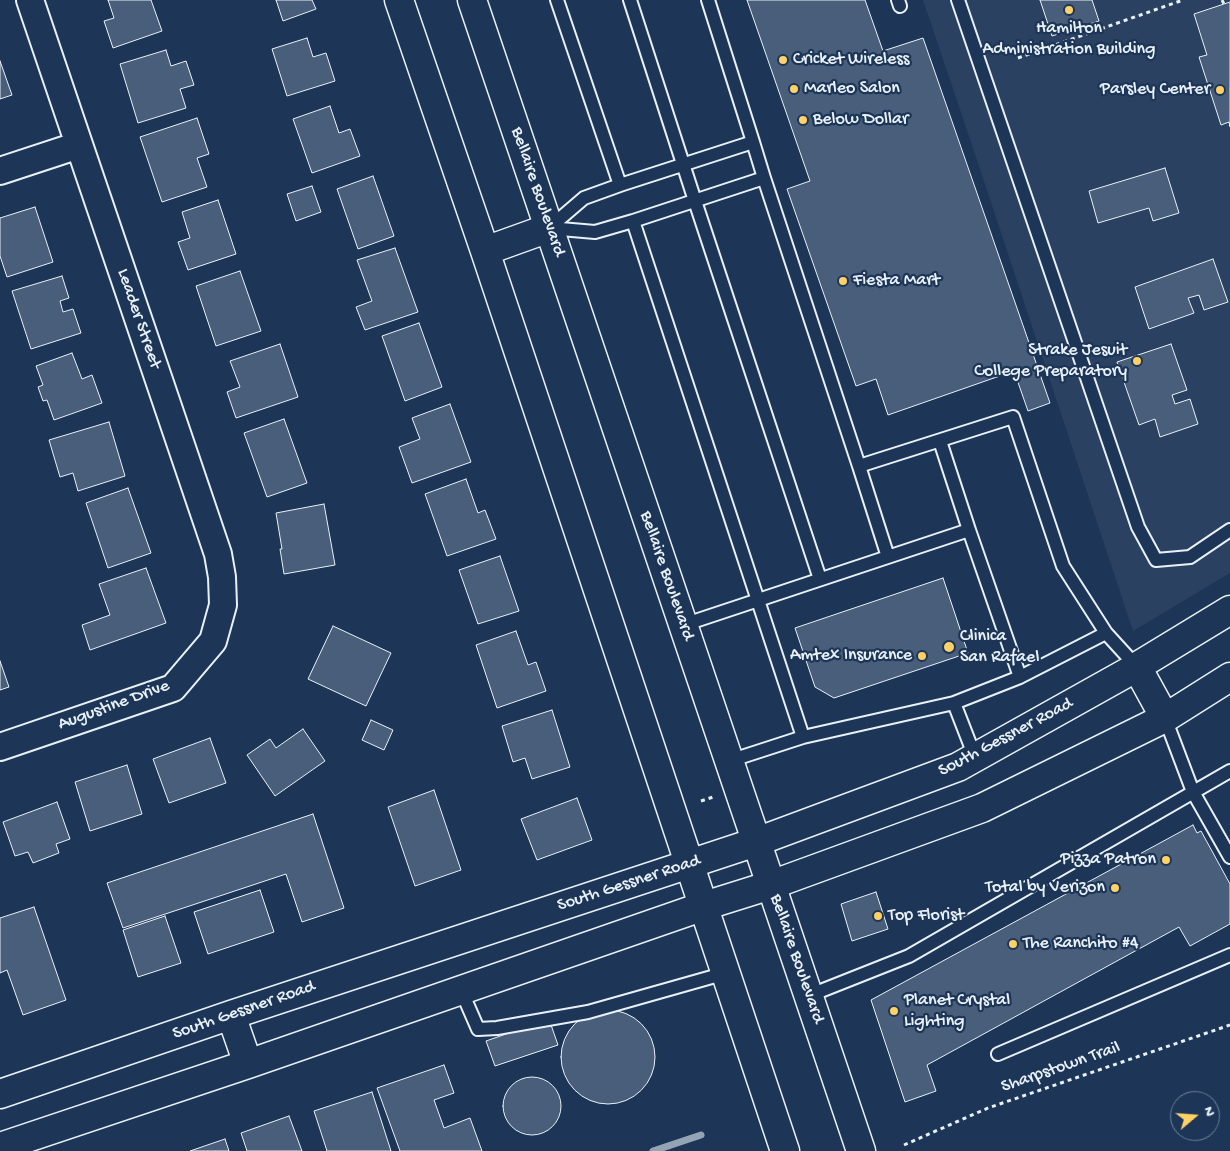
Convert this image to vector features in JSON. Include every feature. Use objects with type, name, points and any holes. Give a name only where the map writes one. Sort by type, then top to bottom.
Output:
[{"type":"main road","points":[[400,0],[786,1151]]},
{"type":"main road","name":"Bellaire Boulevard","points":[[472,0],[861,1151]]},
{"type":"main road","points":[[485,251],[549,228]]},
{"type":"main road","name":"South Gessner Road","points":[[0,1094],[231,1015],[756,842],[950,770],[1137,667],[1230,610]]},
{"type":"main road","points":[[1137,667],[1165,718]]},
{"type":"main road","points":[[0,1147],[248,1064],[704,906],[771,885],[982,808],[1165,718],[1230,677]]},
{"type":"main road","points":[[231,1015],[248,1064]]},
{"type":"street","name":"Leader Street","points":[[30,0],[218,554],[222,577],[222,605],[213,641]]},
{"type":"street","points":[[0,171],[79,145]]},
{"type":"street","name":"Augustine Drive","points":[[0,747],[173,688],[213,641]]},
{"type":"lane","points":[[557,0],[620,185]]},
{"type":"lane","points":[[630,0],[820,579]]},
{"type":"lane","points":[[708,0],[888,557]]},
{"type":"lane","points":[[958,0],[1138,527],[1156,560],[1190,557],[1230,530]]},
{"type":"lane","points":[[549,228],[584,198],[753,142]]},
{"type":"lane","points":[[549,228],[595,232],[764,178]]},
{"type":"lane","points":[[633,221],[803,737]]},
{"type":"lane","points":[[859,466],[1013,418],[1063,566],[1106,633],[1137,667]]},
{"type":"lane","points":[[940,441],[1020,677]]},
{"type":"lane","points":[[683,625],[969,530]]},
{"type":"lane","points":[[729,761],[803,737],[954,703],[1020,677],[1106,633]]},
{"type":"lane","points":[[954,703],[975,757]]},
{"type":"lane","points":[[1165,718],[1193,792],[1230,857]]},
{"type":"lane","points":[[808,996],[910,956],[1230,771]]},
{"type":"lane","points":[[998,1054],[1230,954]]},
{"type":"lane","points":[[461,990],[478,1029],[497,1028],[588,1012],[726,973]]},
{"type":"path","points":[[1018,58],[1183,0]]},
{"type":"path","points":[[1222,0],[1224,4]]},
{"type":"path","points":[[701,801],[712,797]]},
{"type":"path","name":"Sharpstown Trail","points":[[904,1145],[988,1108],[1230,1025]]},
{"type":"shaded area","name":"Strake Jesuit College Preparatory","points":[[923,0],[1230,0],[1230,573],[1133,631],[973,148]]},
{"type":"building","points":[[108,0],[151,0],[162,31],[113,48],[104,21],[114,18]]},
{"type":"building","points":[[276,0],[312,0],[316,9],[283,21]]},
{"type":"building","points":[[747,0],[865,0],[883,51],[923,38],[1050,403],[1028,411],[1014,371],[888,415],[876,379],[856,386],[787,189],[810,181]]},
{"type":"building","name":"Hamilton Administration Building","points":[[1040,0],[1092,0],[1099,21],[1052,36]]},
{"type":"building","name":"Parsley Center","points":[[1230,2],[1230,127],[1229,122],[1221,125],[1199,57],[1207,55],[1194,14]]},
{"type":"building","points":[[307,38],[313,57],[326,53],[335,81],[287,96],[272,49]]},
{"type":"building","points":[[166,50],[171,66],[186,61],[194,85],[180,89],[186,108],[138,123],[120,64]]},
{"type":"building","points":[[0,61],[12,95],[0,99]]},
{"type":"building","points":[[330,106],[339,133],[350,129],[360,156],[312,173],[293,119]]},
{"type":"building","points":[[197,118],[209,154],[197,158],[207,187],[162,202],[140,137]]},
{"type":"building","points":[[1165,168],[1179,213],[1153,221],[1149,208],[1098,223],[1089,191]]},
{"type":"building","points":[[373,176],[394,236],[358,249],[337,189]]},
{"type":"building","points":[[312,186],[321,212],[296,221],[287,194]]},
{"type":"building","points":[[218,200],[236,254],[188,270],[178,242],[190,238],[182,212]]},
{"type":"building","points":[[35,207],[53,262],[7,277],[0,256],[0,218]]},
{"type":"building","points":[[395,248],[418,312],[365,330],[356,307],[372,301],[357,260]]},
{"type":"building","points":[[1213,259],[1228,302],[1204,310],[1199,295],[1188,298],[1194,313],[1149,329],[1135,287]]},
{"type":"building","points":[[240,271],[261,331],[216,346],[196,286]]},
{"type":"building","points":[[62,276],[69,298],[60,301],[63,312],[73,309],[81,333],[31,349],[12,291]]},
{"type":"building","points":[[419,323],[442,387],[405,401],[382,336]]},
{"type":"building","points":[[280,344],[298,397],[236,418],[227,392],[240,387],[230,361]]},
{"type":"building","points":[[1171,344],[1187,390],[1172,395],[1175,404],[1190,399],[1198,424],[1160,437],[1155,419],[1139,425],[1117,362]]},
{"type":"building","points":[[72,353],[82,379],[92,375],[102,403],[54,420],[47,400],[43,401],[38,387],[43,385],[36,366]]},
{"type":"building","points":[[450,404],[471,462],[412,483],[399,447],[420,439],[412,418]]},
{"type":"building","points":[[284,419],[307,483],[267,497],[244,433]]},
{"type":"building","points":[[109,422],[125,476],[78,491],[73,473],[60,477],[49,440]]},
{"type":"building","points":[[466,479],[478,513],[485,510],[496,539],[447,556],[425,494]]},
{"type":"building","points":[[128,488],[151,553],[108,568],[86,503]]},
{"type":"building","points":[[324,504],[335,565],[284,574],[276,513]]},
{"type":"building","points":[[500,556],[519,611],[478,624],[459,570]]},
{"type":"building","points":[[146,568],[166,623],[90,650],[82,625],[110,615],[99,584]]},
{"type":"building","points":[[943,578],[968,653],[834,698],[815,687],[795,628]]},
{"type":"building","points":[[333,626],[391,653],[366,706],[308,679]]},
{"type":"building","points":[[516,631],[528,665],[536,662],[546,691],[497,708],[476,645]]},
{"type":"building","points":[[0,661],[9,687],[0,690]]},
{"type":"building","points":[[552,710],[570,767],[532,779],[525,758],[513,762],[502,726]]},
{"type":"building","points":[[371,720],[393,730],[384,750],[362,740]]},
{"type":"building","points":[[303,729],[325,761],[275,796],[247,755],[270,739],[276,748]]},
{"type":"building","points":[[210,738],[226,783],[169,803],[153,759]]},
{"type":"building","points":[[127,765],[142,814],[90,831],[75,782]]},
{"type":"building","points":[[434,790],[461,870],[415,886],[388,807]]},
{"type":"building","points":[[577,798],[592,840],[537,860],[521,819]]},
{"type":"building","points":[[57,802],[70,839],[56,844],[59,853],[33,863],[28,852],[15,856],[3,822]]},
{"type":"building","points":[[313,814],[344,908],[302,922],[286,874],[123,928],[107,883]]},
{"type":"building","points":[[1193,825],[1197,833],[1201,831],[1230,884],[1230,924],[1190,946],[1179,927],[927,1065],[936,1091],[905,1102],[871,1000]]},
{"type":"building","points":[[260,890],[274,932],[208,954],[194,912]]},
{"type":"building","points":[[876,892],[888,929],[852,941],[841,904]]},
{"type":"building","points":[[34,907],[66,1000],[23,1015],[7,970],[0,973],[0,918]]},
{"type":"building","points":[[165,916],[181,963],[138,977],[123,930]]},
{"type":"building","points":[[608,1010],[626,1014],[641,1024],[651,1039],[655,1057],[651,1075],[641,1090],[626,1100],[608,1104],[590,1100],[575,1090],[565,1075],[561,1057],[565,1039],[575,1024],[590,1014]]},
{"type":"building","points":[[549,1019],[558,1045],[495,1066],[486,1041]]},
{"type":"building","points":[[444,1065],[454,1093],[434,1100],[444,1128],[470,1118],[482,1151],[400,1151],[377,1088]]},
{"type":"building","points":[[526,1077],[538,1077],[553,1085],[561,1100],[561,1112],[553,1127],[538,1135],[526,1135],[511,1127],[503,1112],[503,1100],[511,1085]]},
{"type":"building","points":[[372,1092],[391,1151],[327,1151],[314,1111]]},
{"type":"building","points":[[289,1116],[302,1151],[247,1151],[241,1133]]},
{"type":"building","points":[[225,1139],[229,1151],[190,1151]]},
{"type":"waterway","points":[[653,1151],[701,1135]]},
{"type":"place","name":"Hamilton Administration Building","points":[[1069,10]]},
{"type":"place","name":"Cricket Wireless","points":[[783,60]]},
{"type":"place","name":"Marleo Salon","points":[[794,89]]},
{"type":"place","name":"Parsley Center","points":[[1220,90]]},
{"type":"place","name":"Below Dollar","points":[[803,120]]},
{"type":"place","name":"Fiesta Mart","points":[[843,281]]},
{"type":"place","name":"Strake Jesuit College Preparatory","points":[[1137,361]]},
{"type":"place","name":"Clinica San Rafael","points":[[949,647]]},
{"type":"place","name":"Amtex Insurance","points":[[922,656]]},
{"type":"place","name":"Pizza Patron","points":[[1166,860]]},
{"type":"place","name":"Total by Verizon","points":[[1115,888]]},
{"type":"place","name":"Top Florist","points":[[878,916]]},
{"type":"place","name":"The Ranchito #4","points":[[1013,944]]},
{"type":"place","name":"Planet Crystal Lighting","points":[[894,1011]]}]
